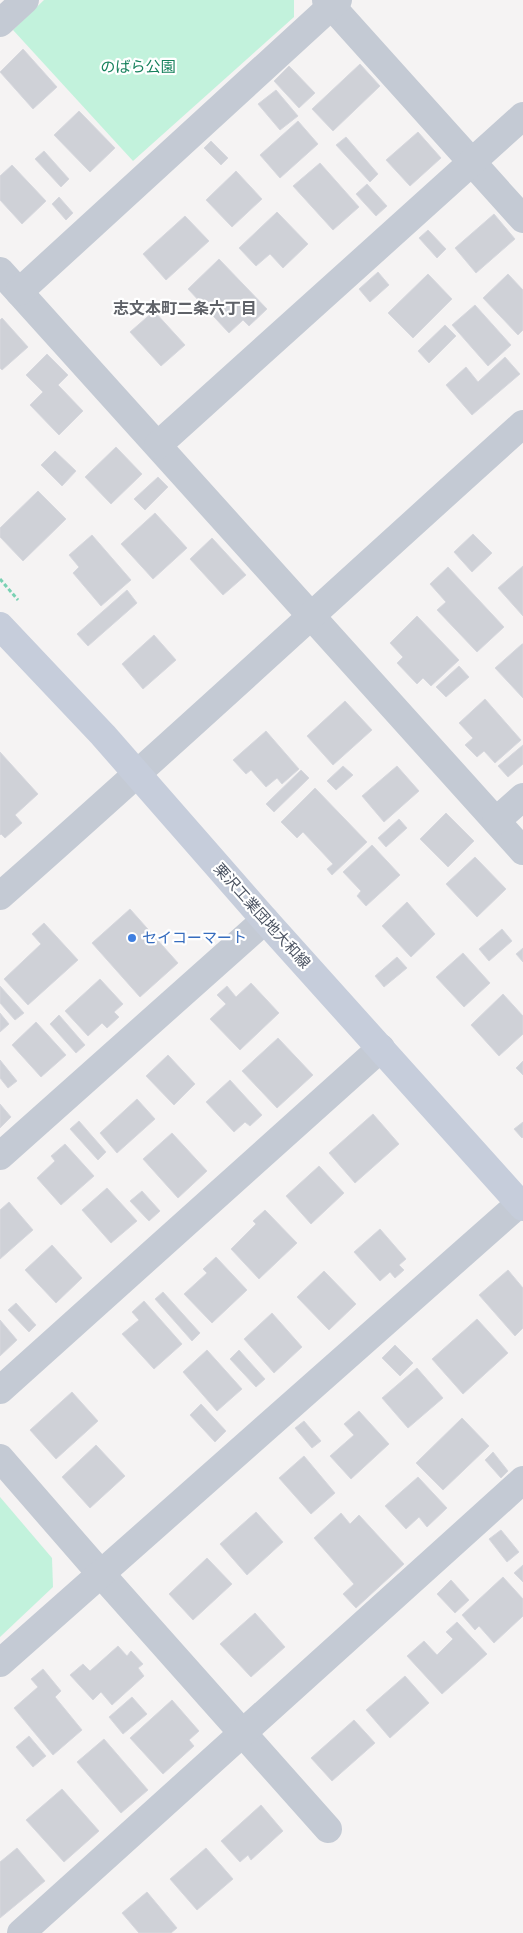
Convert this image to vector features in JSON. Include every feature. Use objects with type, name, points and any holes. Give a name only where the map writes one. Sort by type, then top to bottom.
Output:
[{"type":"main road","name":"栗沢工業団地大和線","points":[[0,626],[138,774],[265,920],[521,1205]]},
{"type":"street","points":[[0,23],[25,0]]},
{"type":"street","points":[[19,292],[331,2],[471,163],[523,219]]},
{"type":"street","points":[[158,446],[523,116]]},
{"type":"street","points":[[0,271],[523,851]]},
{"type":"street","points":[[0,896],[138,774],[310,615],[523,424]]},
{"type":"street","points":[[496,820],[523,796]]},
{"type":"street","points":[[0,1156],[265,920]]},
{"type":"street","points":[[0,1390],[381,1048]]},
{"type":"street","points":[[0,1663],[521,1205]]},
{"type":"street","points":[[0,1458],[100,1574],[328,1829]]},
{"type":"street","points":[[20,1933],[523,1480]]},
{"type":"green space","name":"のばら公園","points":[[44,0],[294,0],[294,17],[133,161],[13,30]]},
{"type":"green space","points":[[0,1497],[52,1558],[53,1587],[0,1637]]},
{"type":"building","points":[[23,49],[57,87],[33,109],[0,72]]},
{"type":"building","points":[[360,64],[380,86],[333,131],[312,109]]},
{"type":"building","points":[[289,66],[315,93],[299,108],[274,81]]},
{"type":"building","points":[[276,90],[298,116],[280,130],[258,104]]},
{"type":"building","points":[[79,111],[115,148],[90,172],[54,135]]},
{"type":"building","points":[[298,121],[318,144],[280,178],[260,155]]},
{"type":"building","points":[[418,132],[441,158],[410,186],[386,160]]},
{"type":"building","points":[[346,137],[378,174],[370,182],[336,145]]},
{"type":"building","points":[[211,141],[228,158],[221,165],[204,148]]},
{"type":"building","points":[[44,151],[69,179],[61,187],[35,159]]},
{"type":"building","points":[[320,163],[359,207],[333,230],[293,186]]},
{"type":"building","points":[[12,165],[46,201],[22,224],[0,200],[0,176]]},
{"type":"building","points":[[236,171],[262,199],[232,227],[206,200]]},
{"type":"building","points":[[367,184],[387,206],[376,216],[356,194]]},
{"type":"building","points":[[59,197],[73,213],[66,220],[52,204]]},
{"type":"building","points":[[277,212],[308,244],[283,268],[270,254],[256,266],[239,248]]},
{"type":"building","points":[[494,214],[515,239],[476,273],[455,248]]},
{"type":"building","points":[[185,216],[209,241],[166,280],[143,254]]},
{"type":"building","points":[[428,230],[446,249],[437,258],[419,238]]},
{"type":"building","points":[[219,259],[267,309],[249,326],[243,320],[229,333],[188,289]]},
{"type":"building","points":[[378,272],[389,285],[370,302],[359,289]]},
{"type":"building","points":[[428,274],[452,299],[413,338],[388,313]]},
{"type":"building","points":[[508,274],[523,290],[523,330],[518,335],[483,298]]},
{"type":"building","points":[[475,305],[511,345],[488,366],[452,325]]},
{"type":"building","points":[[154,311],[185,345],[161,366],[130,332]]},
{"type":"building","points":[[2,318],[28,347],[2,370],[0,368],[0,320]]},
{"type":"building","points":[[445,325],[456,336],[429,363],[418,351]]},
{"type":"building","points":[[47,354],[68,375],[58,385],[83,411],[59,435],[30,405],[43,392],[26,375]]},
{"type":"building","points":[[505,357],[520,374],[472,415],[446,385],[466,367],[478,382]]},
{"type":"building","points":[[116,447],[142,474],[111,504],[85,477]]},
{"type":"building","points":[[55,451],[76,471],[62,486],[41,465]]},
{"type":"building","points":[[158,477],[168,487],[145,510],[134,499]]},
{"type":"building","points":[[38,491],[66,519],[23,561],[0,537],[0,528]]},
{"type":"building","points":[[155,513],[187,548],[153,579],[121,544]]},
{"type":"building","points":[[473,534],[492,553],[472,572],[454,552]]},
{"type":"building","points":[[92,535],[131,580],[101,606],[73,573],[79,567],[69,555]]},
{"type":"building","points":[[212,538],[246,575],[223,595],[190,559]]},
{"type":"building","points":[[523,566],[523,616],[498,588]]},
{"type":"building","points":[[448,567],[504,627],[477,652],[437,610],[446,602],[430,584]]},
{"type":"building","points":[[127,590],[137,603],[88,646],[77,634]]},
{"type":"building","points":[[417,616],[459,660],[431,686],[423,678],[417,684],[397,663],[403,657],[390,643]]},
{"type":"building","points":[[154,635],[176,660],[143,689],[122,664]]},
{"type":"building","points":[[523,644],[523,698],[495,668]]},
{"type":"building","points":[[459,666],[469,677],[446,697],[436,687]]},
{"type":"building","points":[[485,699],[521,740],[495,763],[484,751],[477,757],[465,745],[473,738],[459,723]]},
{"type":"building","points":[[345,701],[372,730],[333,765],[307,736]]},
{"type":"building","points":[[266,731],[299,769],[282,784],[277,778],[266,787],[251,770],[246,774],[233,760]]},
{"type":"building","points":[[523,745],[523,764],[508,777],[498,766]]},
{"type":"building","points":[[0,752],[38,794],[15,815],[22,823],[5,838],[0,835]]},
{"type":"building","points":[[343,766],[353,775],[336,790],[327,781]]},
{"type":"building","points":[[397,766],[419,791],[384,822],[362,796]]},
{"type":"building","points":[[301,770],[309,778],[274,812],[266,804]]},
{"type":"building","points":[[315,788],[367,842],[332,875],[327,869],[333,864],[303,832],[297,838],[281,822]]},
{"type":"building","points":[[446,813],[474,841],[448,867],[420,839]]},
{"type":"building","points":[[399,819],[407,828],[386,847],[378,838]]},
{"type":"building","points":[[372,845],[400,875],[366,906],[357,896],[361,891],[343,872]]},
{"type":"building","points":[[475,857],[506,889],[477,917],[446,884]]},
{"type":"building","points":[[407,902],[435,934],[411,957],[382,926]]},
{"type":"building","points":[[130,909],[178,963],[140,997],[92,943]]},
{"type":"building","points":[[44,923],[78,960],[28,1005],[4,979],[41,944],[32,934]]},
{"type":"building","points":[[502,929],[512,941],[489,961],[479,949]]},
{"type":"building","points":[[523,948],[523,962],[516,954]]},
{"type":"building","points":[[463,953],[490,983],[464,1007],[436,977]]},
{"type":"building","points":[[397,957],[407,968],[384,987],[375,976]]},
{"type":"building","points":[[100,979],[123,1004],[114,1012],[119,1017],[107,1028],[102,1023],[88,1036],[65,1011]]},
{"type":"building","points":[[251,983],[279,1013],[240,1050],[210,1019],[226,1004],[217,995],[227,986],[236,997]]},
{"type":"building","points":[[0,986],[24,1013],[15,1020],[0,1003]]},
{"type":"building","points":[[503,994],[523,1016],[523,1034],[499,1056],[471,1025]]},
{"type":"building","points":[[0,1013],[9,1024],[0,1032]]},
{"type":"building","points":[[59,1015],[85,1045],[76,1053],[50,1024]]},
{"type":"building","points":[[36,1022],[66,1055],[41,1077],[12,1045]]},
{"type":"building","points":[[278,1038],[313,1075],[277,1108],[242,1071]]},
{"type":"building","points":[[168,1055],[195,1084],[174,1105],[146,1076]]},
{"type":"building","points":[[0,1060],[17,1081],[8,1088],[0,1078]]},
{"type":"building","points":[[523,1061],[523,1075],[516,1068]]},
{"type":"building","points":[[230,1080],[262,1115],[250,1126],[245,1122],[234,1132],[206,1102]]},
{"type":"building","points":[[137,1099],[155,1119],[117,1153],[100,1133]]},
{"type":"building","points":[[0,1104],[11,1117],[0,1128]]},
{"type":"building","points":[[373,1114],[399,1144],[355,1183],[329,1153]]},
{"type":"building","points":[[79,1121],[106,1152],[98,1160],[70,1129]]},
{"type":"building","points":[[523,1122],[523,1137],[522,1138],[514,1129]]},
{"type":"building","points":[[172,1133],[207,1171],[178,1198],[143,1159]]},
{"type":"building","points":[[65,1144],[94,1176],[61,1205],[37,1178],[55,1161],[51,1156]]},
{"type":"building","points":[[319,1166],[344,1193],[311,1224],[286,1196]]},
{"type":"building","points":[[107,1188],[137,1221],[111,1243],[82,1210]]},
{"type":"building","points":[[142,1191],[160,1211],[149,1221],[130,1201]]},
{"type":"building","points":[[9,1202],[33,1230],[0,1259],[0,1210]]},
{"type":"building","points":[[265,1210],[297,1243],[259,1279],[231,1249],[256,1224],[253,1221]]},
{"type":"building","points":[[380,1229],[406,1259],[399,1265],[404,1270],[395,1278],[390,1272],[380,1281],[354,1252]]},
{"type":"building","points":[[52,1245],[82,1278],[56,1303],[25,1270]]},
{"type":"building","points":[[216,1257],[247,1290],[212,1323],[184,1294],[207,1273],[203,1269]]},
{"type":"building","points":[[508,1270],[523,1288],[523,1328],[515,1336],[479,1295]]},
{"type":"building","points":[[324,1271],[356,1304],[329,1330],[297,1297]]},
{"type":"building","points":[[163,1292],[200,1333],[192,1341],[155,1299]]},
{"type":"building","points":[[144,1301],[182,1344],[154,1369],[122,1334],[139,1320],[132,1312]]},
{"type":"building","points":[[16,1303],[36,1325],[29,1332],[8,1310]]},
{"type":"building","points":[[272,1313],[302,1347],[274,1373],[244,1339]]},
{"type":"building","points":[[477,1319],[508,1353],[463,1394],[432,1359]]},
{"type":"building","points":[[0,1320],[17,1340],[0,1356]]},
{"type":"building","points":[[395,1345],[413,1363],[400,1376],[382,1358]]},
{"type":"building","points":[[207,1350],[242,1389],[217,1411],[183,1372]]},
{"type":"building","points":[[239,1350],[265,1379],[256,1387],[230,1359]]},
{"type":"building","points":[[417,1368],[443,1398],[408,1428],[382,1398]]},
{"type":"building","points":[[72,1392],[98,1421],[56,1459],[30,1430]]},
{"type":"building","points":[[201,1404],[226,1431],[215,1442],[190,1415]]},
{"type":"building","points":[[359,1411],[389,1444],[351,1479],[330,1456],[354,1435],[344,1424]]},
{"type":"building","points":[[462,1418],[489,1446],[443,1490],[416,1463]]},
{"type":"building","points":[[304,1421],[321,1441],[312,1448],[295,1428]]},
{"type":"building","points":[[96,1445],[125,1476],[90,1508],[62,1477]]},
{"type":"building","points":[[493,1452],[508,1471],[501,1478],[485,1460]]},
{"type":"building","points":[[304,1456],[335,1493],[311,1514],[279,1478]]},
{"type":"building","points":[[418,1477],[447,1508],[427,1527],[419,1517],[406,1529],[385,1506]]},
{"type":"building","points":[[256,1512],[283,1542],[247,1575],[220,1544]]},
{"type":"building","points":[[341,1513],[350,1524],[359,1515],[404,1564],[356,1608],[343,1594],[354,1584],[314,1538]]},
{"type":"building","points":[[501,1530],[519,1552],[507,1562],[489,1539]]},
{"type":"building","points":[[207,1558],[232,1584],[193,1620],[169,1594]]},
{"type":"building","points":[[523,1565],[523,1582],[514,1573]]},
{"type":"building","points":[[503,1577],[523,1599],[523,1616],[494,1643],[479,1626],[475,1630],[462,1615]]},
{"type":"building","points":[[451,1580],[469,1600],[455,1613],[437,1594]]},
{"type":"building","points":[[255,1613],[285,1647],[251,1677],[220,1644]]},
{"type":"building","points":[[457,1622],[487,1654],[442,1694],[407,1656],[424,1641],[437,1655],[453,1639],[446,1632]]},
{"type":"building","points":[[118,1646],[127,1656],[131,1651],[143,1664],[138,1668],[144,1676],[112,1705],[101,1692],[93,1700],[70,1675],[83,1664],[90,1671]]},
{"type":"building","points":[[43,1669],[61,1691],[55,1697],[82,1730],[53,1755],[14,1708],[38,1687],[31,1679]]},
{"type":"building","points":[[405,1676],[429,1703],[390,1738],[366,1710]]},
{"type":"building","points":[[132,1697],[147,1714],[123,1734],[109,1717]]},
{"type":"building","points":[[172,1700],[199,1731],[189,1740],[194,1746],[163,1774],[130,1738]]},
{"type":"building","points":[[354,1720],[375,1743],[332,1781],[311,1758]]},
{"type":"building","points":[[29,1736],[46,1756],[33,1767],[16,1747]]},
{"type":"building","points":[[104,1739],[148,1790],[121,1813],[77,1762]]},
{"type":"building","points":[[62,1789],[99,1831],[64,1862],[26,1820]]},
{"type":"building","points":[[261,1805],[283,1831],[251,1860],[248,1855],[240,1862],[221,1841]]},
{"type":"building","points":[[17,1848],[45,1881],[0,1918],[0,1862]]},
{"type":"building","points":[[206,1848],[233,1879],[197,1910],[170,1879]]},
{"type":"building","points":[[147,1892],[177,1928],[171,1933],[139,1933],[122,1913]]},
{"type":"place","name":"セイコーマート","points":[[132,938]]},
{"type":"district","name":"志文本町二条六丁目","points":[[185,308]]}]
